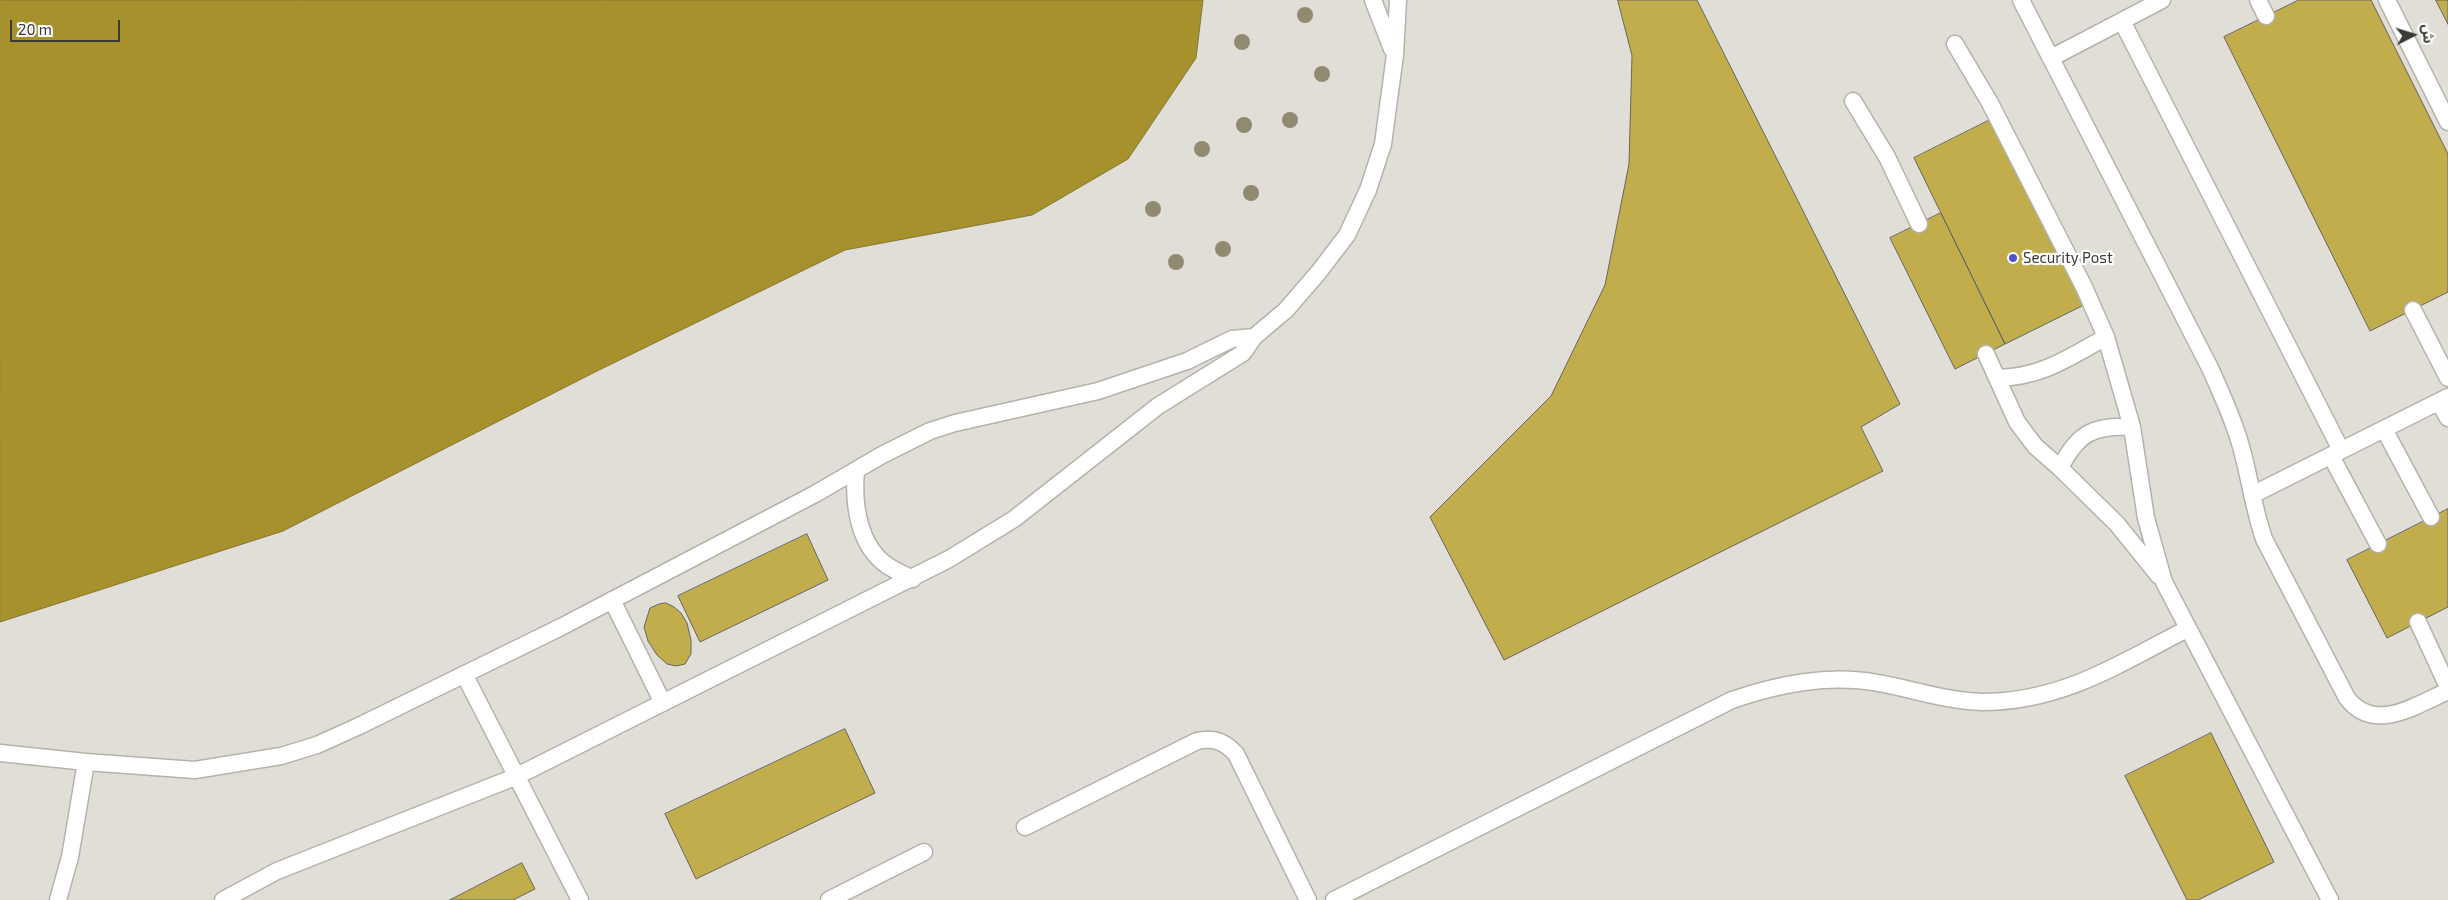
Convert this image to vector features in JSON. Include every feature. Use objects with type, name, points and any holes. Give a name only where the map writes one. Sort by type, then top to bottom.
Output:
[{"type":"lane","points":[[1374,0],[1394,55]]},
{"type":"lane","points":[[223,900],[278,871],[515,777],[972,547],[1007,524],[1158,406],[1243,353],[1254,337],[1286,310],[1318,273],[1347,235],[1368,190],[1383,144],[1394,55],[1398,0]]},
{"type":"lane","points":[[2021,0],[2210,368],[2228,408],[2242,451],[2256,517],[2273,560],[2354,707],[2372,716],[2382,717],[2448,691]]},
{"type":"lane","points":[[2051,58],[2162,0]]},
{"type":"lane","points":[[2258,0],[2266,16]]},
{"type":"lane","points":[[2386,0],[2448,122]]},
{"type":"lane","points":[[2122,21],[2336,453],[2378,544]]},
{"type":"lane","points":[[1955,44],[1999,121],[2084,287],[2106,337],[2132,427],[2146,518],[2164,582],[2330,900]]},
{"type":"lane","points":[[1853,101],[1886,157],[1919,224]]},
{"type":"lane","points":[[2414,310],[2448,378]]},
{"type":"lane","points":[[0,753],[195,770],[282,756],[316,745],[360,726],[612,600],[930,431],[955,423],[1098,391],[1187,361],[1232,339],[1254,337]]},
{"type":"lane","points":[[1997,378],[2017,378],[2039,372],[2106,337]]},
{"type":"lane","points":[[1986,354],[2017,422],[2034,446],[2060,468],[2117,524],[2164,582]]},
{"type":"lane","points":[[2252,495],[2444,400],[2448,418]]},
{"type":"lane","points":[[2060,468],[2068,452],[2082,436],[2108,428],[2132,427]]},
{"type":"lane","points":[[2384,429],[2431,517]]},
{"type":"lane","points":[[856,471],[854,494],[856,515],[861,528],[874,552],[887,566],[913,578]]},
{"type":"lane","points":[[612,600],[663,703]]},
{"type":"lane","points":[[2418,622],[2448,687]]},
{"type":"lane","points":[[1334,900],[1732,700],[1767,688],[1804,681],[1840,680],[1877,682],[1944,699],[1982,702],[2018,699],[2049,694],[2085,682],[2187,629]]},
{"type":"lane","points":[[464,674],[573,898]]},
{"type":"lane","points":[[1025,828],[1197,741],[1216,740],[1228,745],[1236,754],[1308,900]]},
{"type":"lane","points":[[58,900],[70,857],[86,762]]},
{"type":"lane","points":[[829,900],[924,852]]},
{"type":"shaded area","points":[[0,0],[1203,0],[1196,58],[1128,159],[1032,215],[845,250],[595,372],[283,531],[0,622]]},
{"type":"building","points":[[1618,0],[1697,0],[1900,404],[1861,427],[1883,471],[1504,660],[1430,517],[1551,396],[1605,285],[1629,164],[1632,56]]},
{"type":"building","points":[[2299,0],[2371,0],[2448,154],[2448,292],[2370,331],[2224,37]]},
{"type":"building","points":[[2436,0],[2448,0],[2448,24]]},
{"type":"building","name":"Security Post","points":[[1994,118],[2086,304],[2005,344],[1914,158]]},
{"type":"building","points":[[1941,213],[2005,344],[1955,369],[1890,238]]},
{"type":"building","points":[[2448,509],[2448,607],[2387,638],[2347,560]]},
{"type":"building","points":[[807,534],[828,580],[700,642],[678,596]]},
{"type":"building","points":[[666,603],[681,613],[687,623],[691,640],[691,654],[685,664],[676,666],[667,664],[657,655],[648,641],[644,627],[650,608]]},
{"type":"building","points":[[845,729],[875,793],[696,879],[665,814]]},
{"type":"building","points":[[2211,733],[2274,862],[2198,900],[2187,900],[2125,776]]},
{"type":"building","points":[[522,863],[535,889],[513,900],[450,900]]},
{"type":"place","name":"Security Post","points":[[2013,258]]}]
